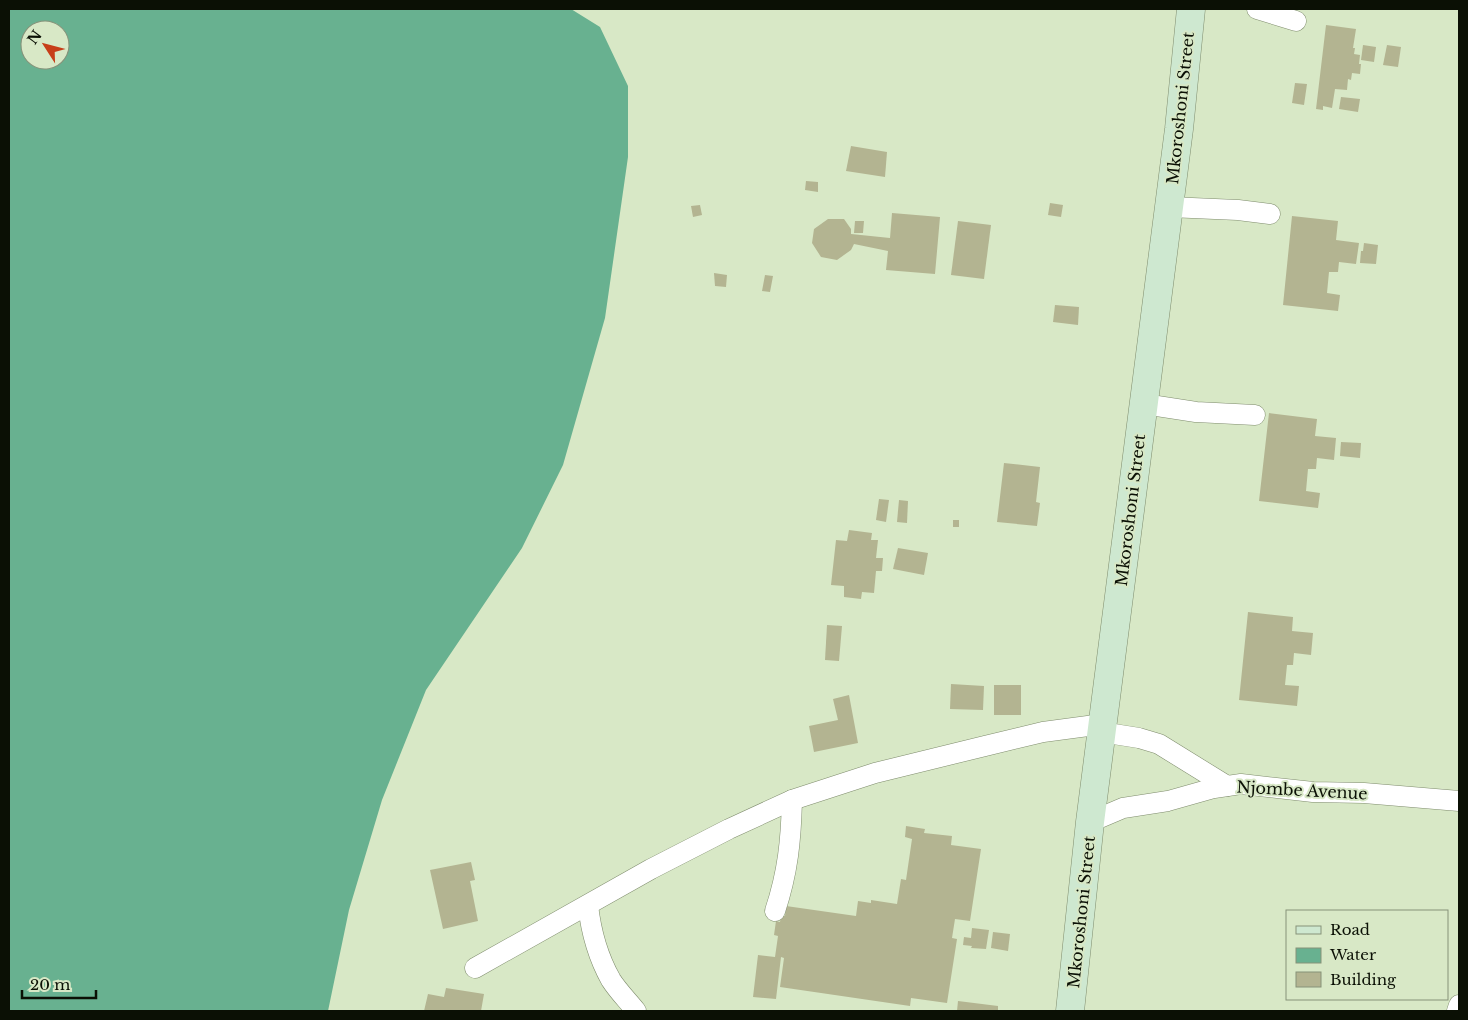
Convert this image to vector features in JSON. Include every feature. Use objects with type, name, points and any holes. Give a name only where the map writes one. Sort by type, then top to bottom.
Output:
[{"type":"street","name":"Mkoroshoni Street","points":[[1070,1011],[1090,822],[1169,207],[1192,9]]},
{"type":"street","points":[[1257,9],[1296,21]]},
{"type":"street","points":[[1169,207],[1238,210],[1270,214]]},
{"type":"street","points":[[1144,404],[1196,412],[1255,415]]},
{"type":"street","points":[[475,968],[659,864],[792,800],[875,773],[1042,732],[1102,728],[1139,738],[1159,744],[1227,786]]},
{"type":"street","name":"Njombe Avenue","points":[[1090,822],[1123,808],[1241,784],[1313,792],[1364,793],[1459,801]]},
{"type":"street","points":[[775,911],[787,871],[792,829],[792,800]]},
{"type":"street","points":[[588,905],[592,932],[603,964],[612,982],[636,1011]]},
{"type":"street","points":[[1458,1011],[1459,1005]]},
{"type":"water","points":[[9,9],[571,9],[600,27],[628,86],[628,157],[605,318],[563,465],[522,548],[426,690],[382,800],[349,910],[328,1011],[9,1011]]},
{"type":"building","points":[[1326,25],[1356,29],[1353,48],[1355,48],[1354,54],[1360,55],[1359,64],[1361,64],[1360,74],[1352,73],[1351,80],[1348,79],[1347,90],[1335,89],[1332,108],[1323,106],[1323,110],[1316,109]]},
{"type":"building","points":[[1363,45],[1376,47],[1374,62],[1361,60]]},
{"type":"building","points":[[1387,45],[1401,47],[1398,67],[1383,65]]},
{"type":"building","points":[[1295,83],[1307,84],[1304,105],[1292,103]]},
{"type":"building","points":[[1341,97],[1360,99],[1358,112],[1339,109]]},
{"type":"building","points":[[851,146],[887,152],[885,177],[846,171]]},
{"type":"building","points":[[806,181],[818,182],[818,192],[805,190]]},
{"type":"building","points":[[1050,203],[1063,205],[1061,217],[1048,215]]},
{"type":"building","points":[[700,205],[702,215],[693,217],[691,206]]},
{"type":"building","points":[[892,213],[940,217],[935,274],[886,270],[888,251],[854,244],[851,250],[837,260],[821,257],[812,243],[814,229],[828,219],[844,219],[851,229],[851,234],[890,238]]},
{"type":"building","points":[[1292,216],[1338,221],[1336,240],[1359,243],[1356,264],[1339,262],[1338,272],[1329,272],[1327,293],[1340,295],[1338,311],[1283,305]]},
{"type":"building","points":[[855,221],[864,221],[863,233],[854,233]]},
{"type":"building","points":[[958,221],[991,225],[984,279],[951,275]]},
{"type":"building","points":[[1364,243],[1378,245],[1376,264],[1360,263]]},
{"type":"building","points":[[714,273],[727,275],[726,287],[715,286]]},
{"type":"building","points":[[765,275],[773,276],[770,292],[762,291]]},
{"type":"building","points":[[1055,305],[1079,307],[1078,325],[1053,322]]},
{"type":"building","points":[[1269,413],[1317,419],[1315,436],[1336,438],[1334,460],[1317,458],[1316,469],[1308,469],[1306,491],[1320,493],[1318,508],[1259,501]]},
{"type":"building","points":[[1341,442],[1361,443],[1360,458],[1340,456]]},
{"type":"building","points":[[1004,463],[1040,467],[1036,502],[1040,503],[1037,526],[997,522]]},
{"type":"building","points":[[879,499],[889,500],[886,522],[876,520]]},
{"type":"building","points":[[899,500],[908,501],[907,523],[897,522]]},
{"type":"building","points":[[953,520],[959,520],[959,527],[953,527]]},
{"type":"building","points":[[849,530],[872,533],[871,540],[878,540],[876,558],[883,558],[882,571],[876,571],[874,593],[862,592],[861,599],[844,597],[844,586],[831,585],[836,540],[847,541]]},
{"type":"building","points":[[898,548],[928,553],[924,575],[893,569]]},
{"type":"building","points":[[1248,612],[1293,617],[1292,631],[1313,633],[1311,655],[1294,653],[1293,665],[1287,665],[1285,685],[1299,686],[1297,706],[1239,700]]},
{"type":"building","points":[[827,625],[842,626],[839,661],[825,660]]},
{"type":"building","points":[[951,684],[984,686],[983,710],[950,709]]},
{"type":"building","points":[[994,685],[1021,685],[1021,715],[994,715]]},
{"type":"building","points":[[849,695],[858,743],[814,752],[809,726],[838,720],[833,699]]},
{"type":"building","points":[[906,826],[925,829],[924,833],[952,836],[951,845],[981,849],[970,921],[955,919],[952,938],[957,939],[947,1003],[911,998],[910,1006],[780,987],[784,958],[781,957],[776,999],[753,997],[758,955],[775,957],[778,936],[774,935],[776,921],[780,922],[781,915],[785,916],[786,906],[856,916],[858,901],[871,903],[871,900],[897,904],[901,879],[906,880],[912,839],[905,837]]},
{"type":"building","points":[[471,862],[475,880],[470,881],[478,921],[443,929],[430,870]]},
{"type":"building","points":[[972,928],[989,930],[986,949],[971,948],[972,946],[963,945],[964,937],[971,938]]},
{"type":"building","points":[[993,932],[1010,934],[1008,951],[991,948]]},
{"type":"building","points":[[446,988],[484,994],[481,1011],[424,1011],[428,994],[444,997]]},
{"type":"building","points":[[958,1001],[998,1006],[998,1011],[957,1011]]}]
